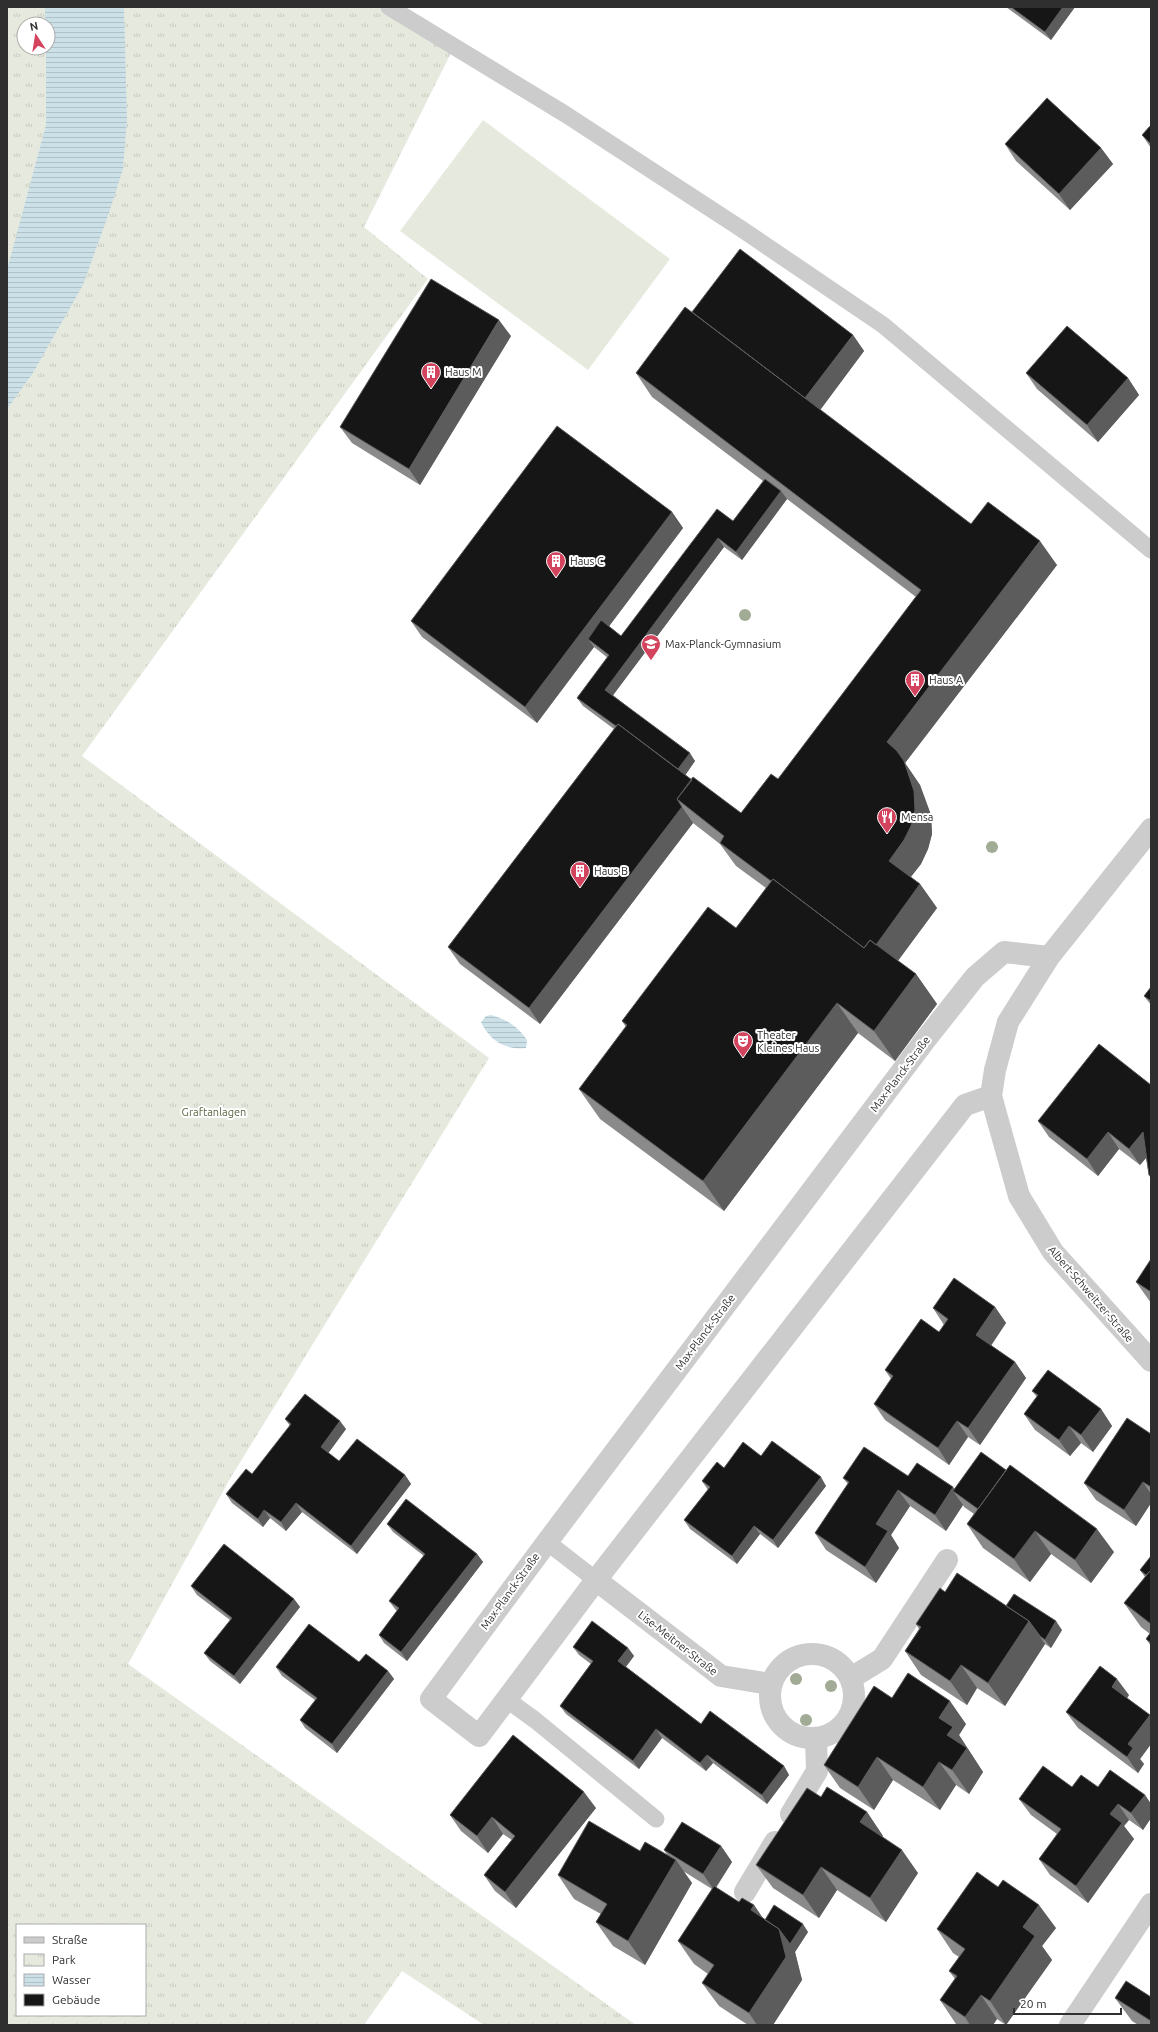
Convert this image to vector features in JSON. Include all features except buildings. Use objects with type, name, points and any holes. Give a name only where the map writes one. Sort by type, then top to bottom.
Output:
[{"type":"street","points":[[1049,957],[1151,829]]},
{"type":"street","name":"Max-Planck-Straße","points":[[991,1096],[965,1105],[596,1580],[479,1736],[431,1699],[547,1542],[926,1039],[975,977],[1004,952],[1049,957]]},
{"type":"street","name":"Albert-Schweitzer-Straße","points":[[1049,957],[1008,1022],[995,1070],[991,1096],[1019,1196],[1053,1252],[1151,1361]]},
{"type":"street","points":[[851,1678],[882,1659],[947,1560]]},
{"type":"street","name":"Lise-Meitner-Straße","points":[[596,1580],[720,1676],[770,1684]]},
{"type":"street","points":[[818,1653],[837,1662],[851,1678],[854,1699],[848,1718],[839,1729],[816,1739],[796,1736],[780,1726],[769,1705],[770,1684],[787,1660],[818,1653]]},
{"type":"street","points":[[744,1892],[817,1771],[816,1739]]},
{"type":"street","points":[[1070,2025],[1151,1904]]},
{"type":"lane","points":[[389,7],[565,114],[740,228],[883,325],[1151,550]]},
{"type":"lane","points":[[547,1542],[596,1580]]},
{"type":"lane","points":[[506,1699],[535,1720],[656,1819]]},
{"type":"green space","name":"Graftanlagen","points":[[7,7],[403,7],[456,43],[364,227],[428,279],[82,756],[489,1058],[231,1477],[128,1664],[636,2025],[484,2025],[402,1971],[364,2025],[7,2025]]},
{"type":"green space","points":[[483,120],[670,259],[588,370],[400,231]]},
{"type":"water","points":[[45,7],[124,7],[127,120],[123,169],[83,285],[33,373],[7,409],[7,270],[46,125],[46,56],[56,56],[56,16],[45,16]]},
{"type":"water","points":[[491,1015],[507,1021],[516,1027],[527,1040],[526,1048],[505,1046],[494,1039],[481,1022],[486,1016]]},
{"type":"place","name":"Haus M","points":[[431,389]]},
{"type":"place","name":"Haus C","points":[[556,578]]},
{"type":"place","name":"Max-Planck-Gymnasium","points":[[651,661]]},
{"type":"place","name":"Haus A","points":[[915,697]]},
{"type":"place","name":"Mensa","points":[[887,834]]},
{"type":"place","name":"Haus B","points":[[580,888]]},
{"type":"place","name":"Theater Kleines Haus","points":[[743,1058]]}]
